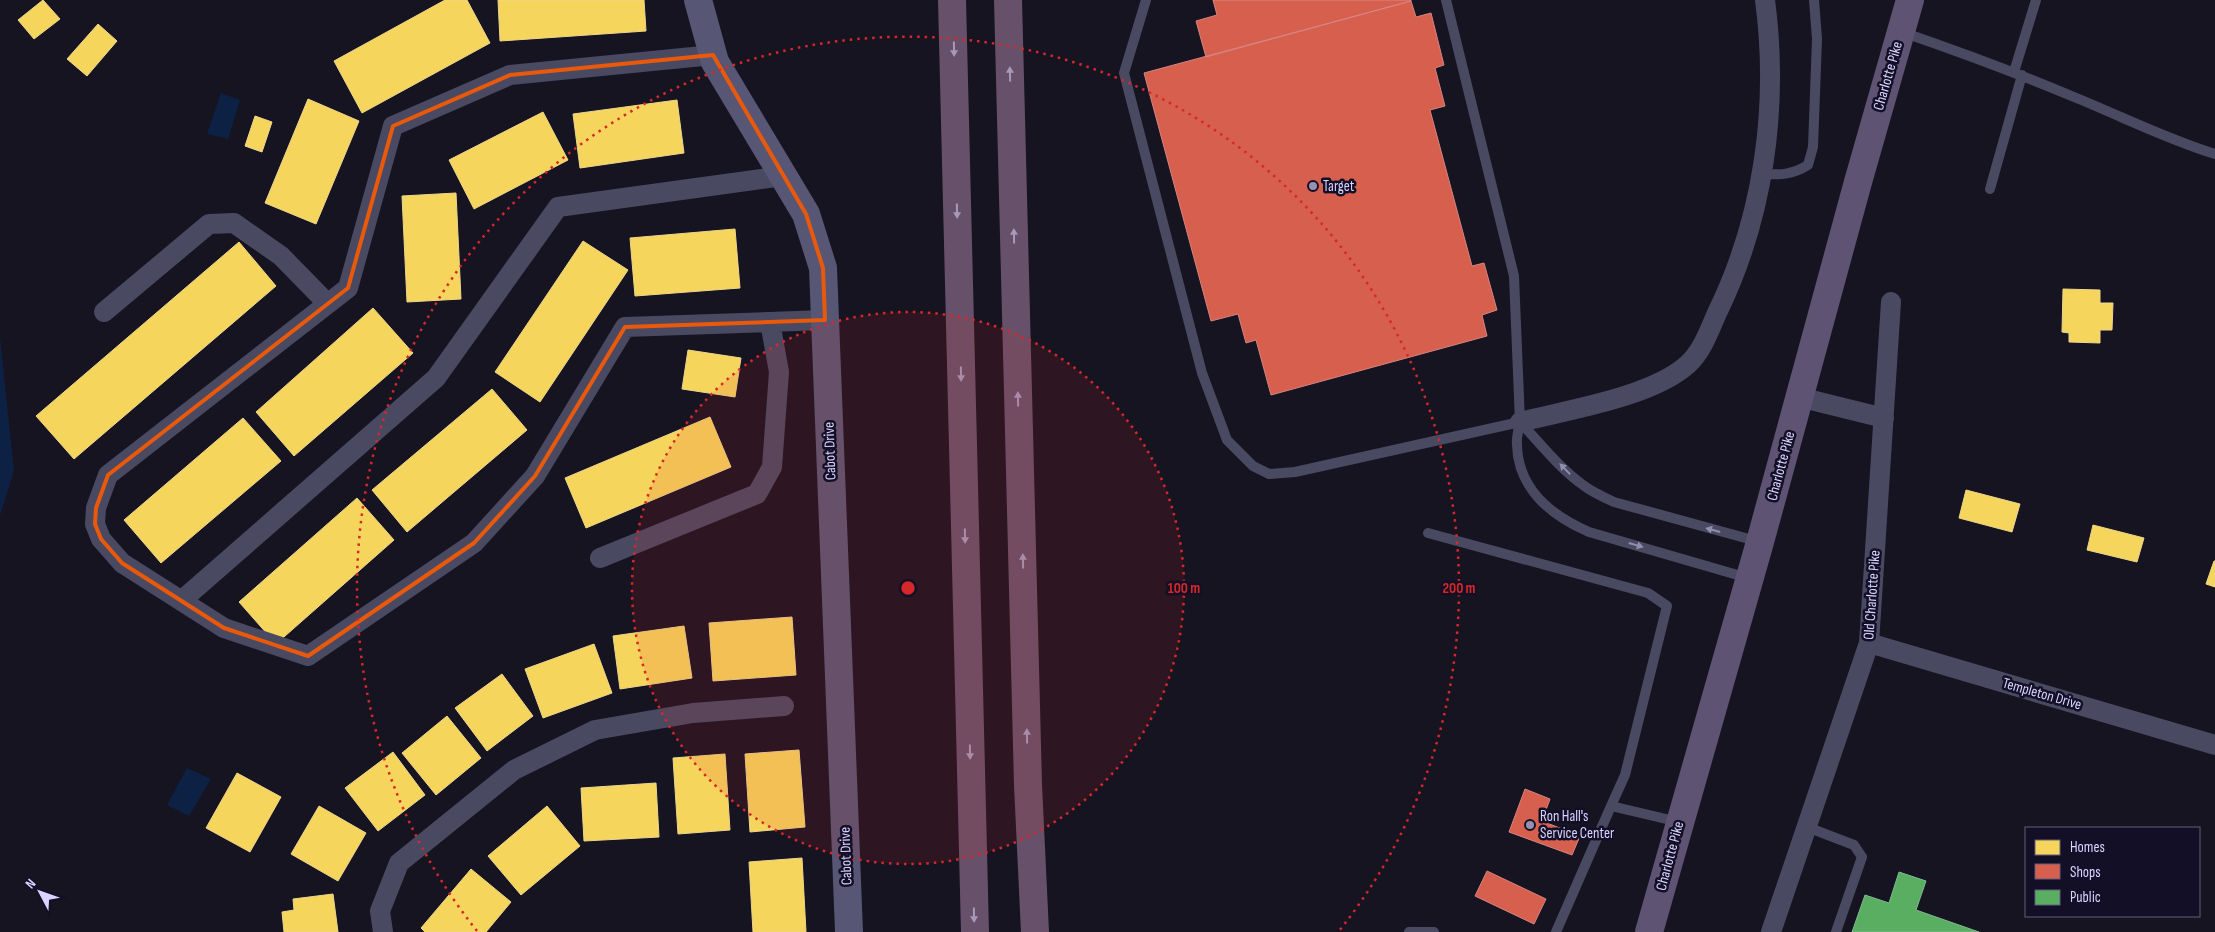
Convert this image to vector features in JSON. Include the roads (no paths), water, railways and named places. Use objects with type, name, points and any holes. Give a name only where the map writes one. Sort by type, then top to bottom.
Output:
[{"type":"highway","points":[[952,0],[975,932]]},
{"type":"highway","points":[[1008,0],[1028,785],[1035,932]]},
{"type":"highway","points":[[1028,785],[1055,932]]},
{"type":"main road","name":"Charlotte Pike","points":[[1648,932],[1748,578],[1760,542],[1858,182],[1910,0]]},
{"type":"street","name":"Cabot Drive","points":[[698,0],[714,62],[806,214],[823,268],[849,932]]},
{"type":"street","points":[[1520,422],[1651,388],[1688,365],[1700,350],[1732,284],[1751,226],[1762,174],[1768,124],[1770,70],[1770,41],[1765,0]]},
{"type":"street","points":[[713,55],[510,75],[393,126],[348,288],[108,475],[96,508],[95,524],[101,540],[122,563],[224,628],[308,656],[474,543],[535,476],[625,327],[825,320]]},
{"type":"street","points":[[181,601],[436,378],[558,207],[783,176]]},
{"type":"street","points":[[104,312],[208,224],[234,223],[281,256],[327,303]]},
{"type":"street","name":"Old Charlotte Pike","points":[[1771,932],[1869,643],[1891,302]]},
{"type":"street","points":[[600,558],[757,494],[772,467],[779,372],[770,322]]},
{"type":"street","points":[[1799,398],[1884,418]]},
{"type":"street","name":"Templeton Drive","points":[[1869,643],[2215,745]]},
{"type":"street","points":[[383,932],[380,911],[399,863],[514,770],[595,730],[693,713],[784,706]]},
{"type":"lane","points":[[1146,0],[1124,73],[1202,374],[1227,440],[1253,466],[1269,474],[1295,472],[1520,422]]},
{"type":"lane","points":[[1446,0],[1514,276],[1520,422],[1516,444],[1521,472],[1538,499],[1568,523],[1589,532],[1748,578]]},
{"type":"lane","points":[[1762,174],[1784,175],[1796,172],[1808,165],[1813,147],[1815,98],[1817,39],[1814,0]]},
{"type":"lane","points":[[1990,189],[2036,0]]},
{"type":"lane","points":[[1901,31],[2018,73],[2176,142],[2215,154]]},
{"type":"lane","points":[[1520,422],[1568,472],[1583,485],[1598,494],[1614,502],[1760,542]]},
{"type":"lane","points":[[1428,533],[1648,593],[1667,606],[1625,775],[1556,932]]},
{"type":"lane","points":[[1610,806],[1679,822]]},
{"type":"lane","points":[[1807,827],[1854,845],[1862,856],[1836,932]]},
{"type":"lane","points":[[1409,932],[1434,932]]},
{"type":"water","points":[[221,93],[240,100],[228,139],[207,134]]},
{"type":"water","points":[[0,337],[14,471],[0,515]]},
{"type":"water","points":[[187,768],[211,779],[189,816],[167,805]]},
{"type":"place","name":"Target","points":[[1313,186]]},
{"type":"place","name":"Ron Hall's Service Center","points":[[1530,825]]}]
